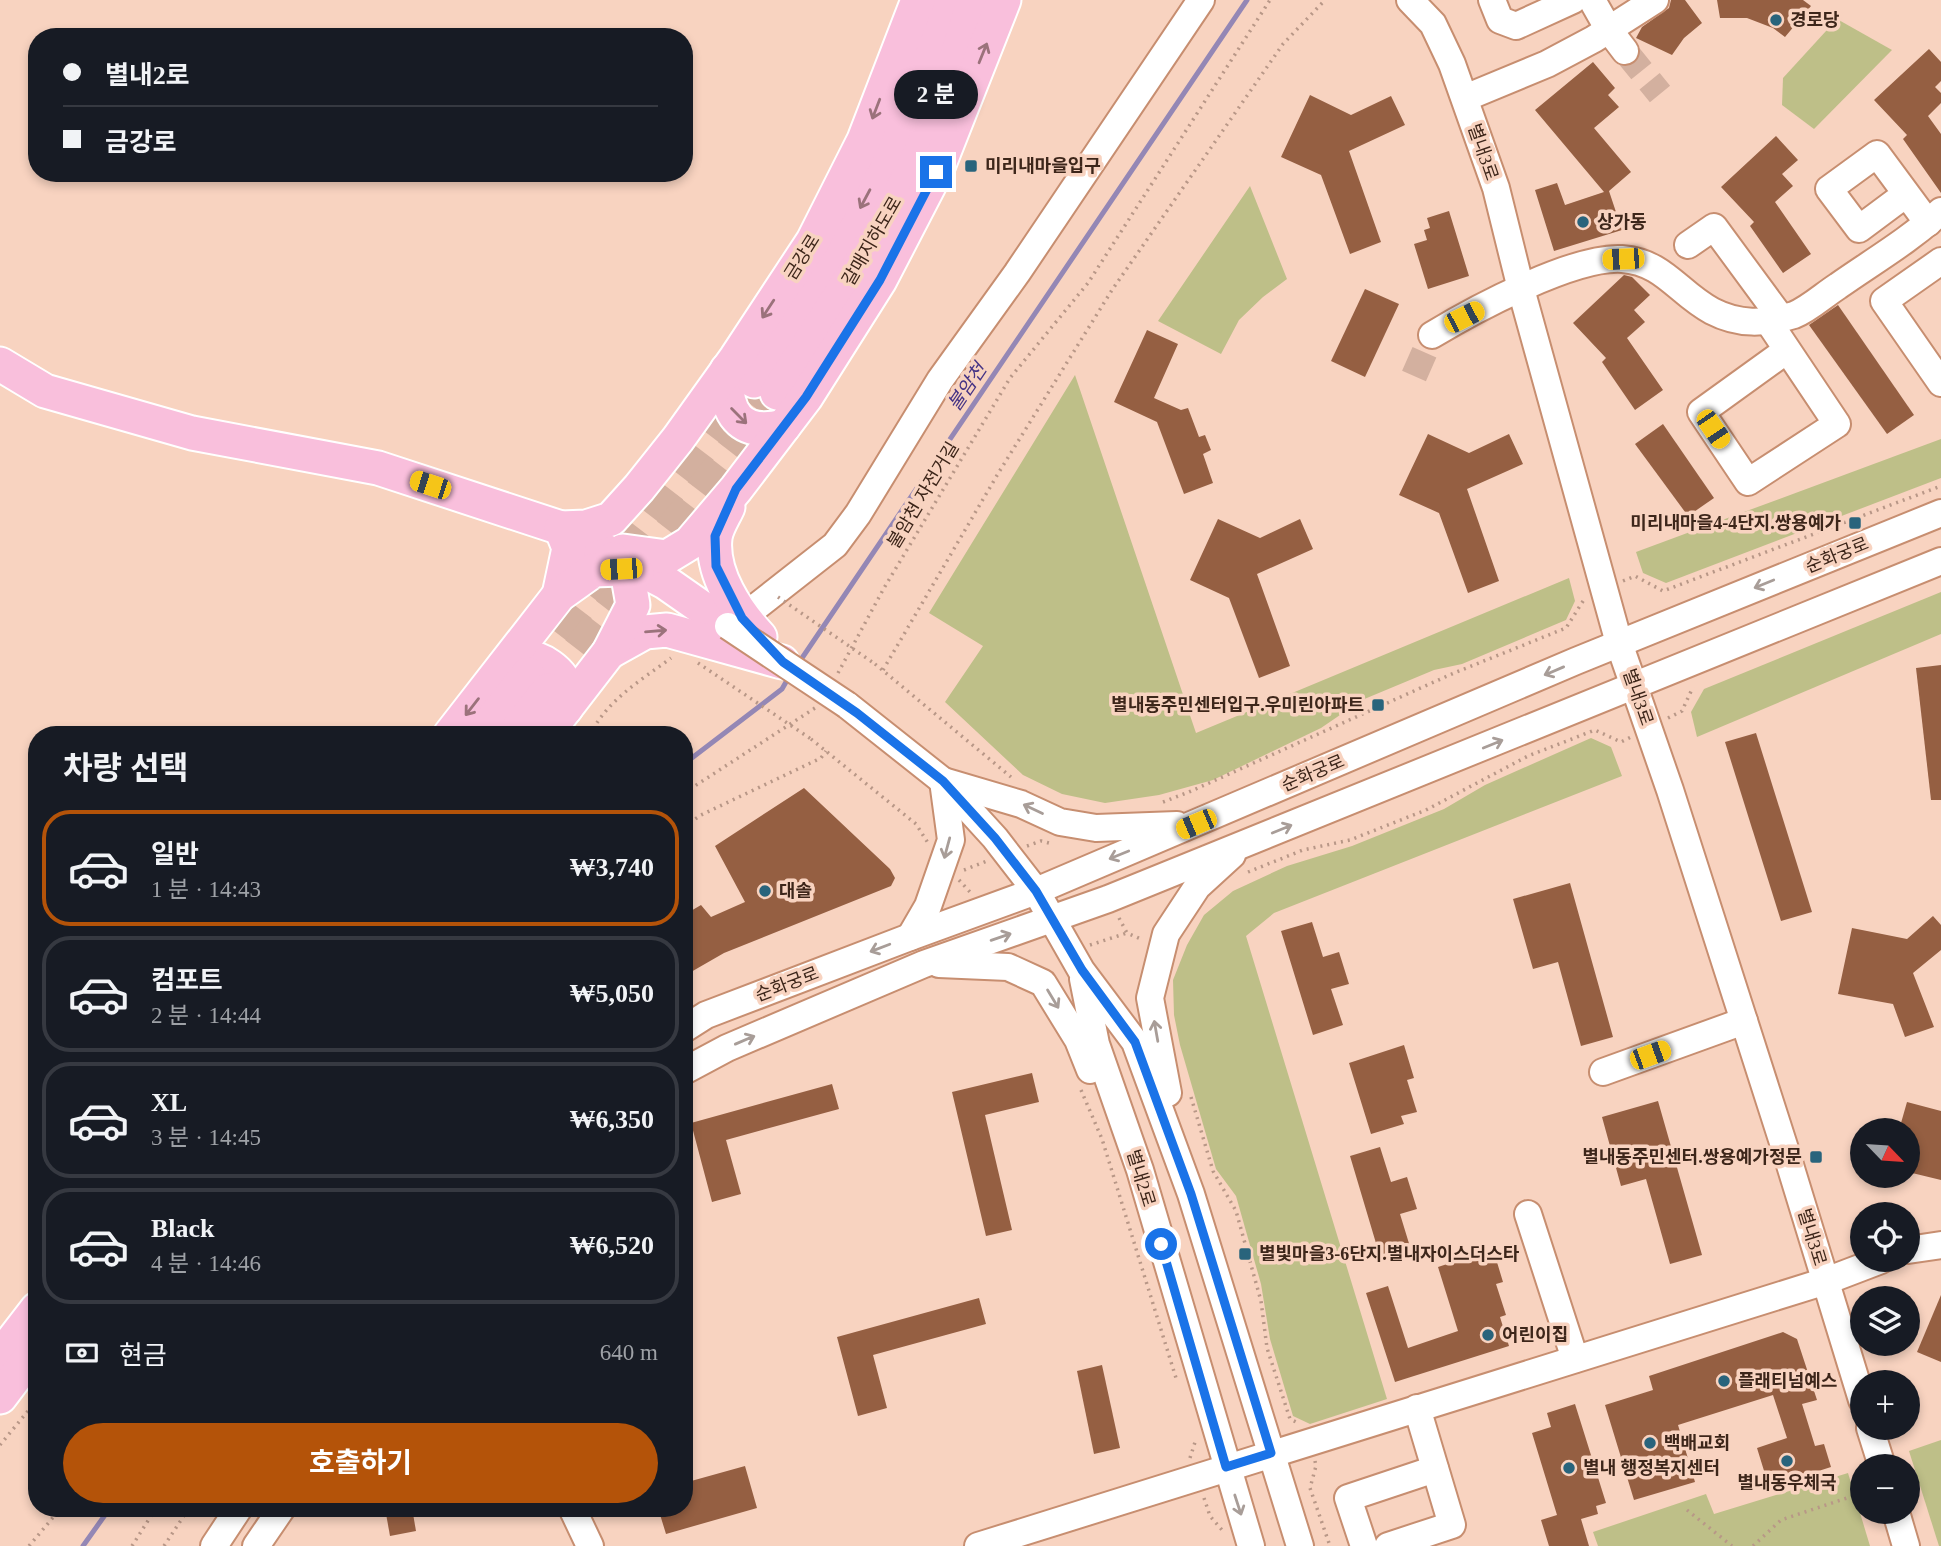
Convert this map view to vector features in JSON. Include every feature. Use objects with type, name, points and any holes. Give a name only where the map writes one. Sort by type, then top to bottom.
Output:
[{"type":"main road","name":"금강로","points":[[639,488],[752,381],[813,241],[864,140],[918,0]]},
{"type":"main road","name":"갈매지하도로","points":[[752,381],[827,268],[882,168],[934,42],[947,0]]},
{"type":"main road","name":"갈매지하도로","points":[[752,381],[850,280],[896,201],[934,121],[974,0]]},
{"type":"main road","points":[[559,595],[594,570],[667,557],[690,543],[736,489],[806,397],[880,280],[936,172],[1004,0]]},
{"type":"main road","points":[[0,364],[46,391],[192,433],[378,468],[561,528],[632,562],[644,574],[665,582]]},
{"type":"main road","points":[[752,381],[728,403],[736,417],[764,431],[784,426]]},
{"type":"main road","points":[[609,652],[634,604],[632,562],[626,539],[630,513],[639,488]]},
{"type":"main road","points":[[561,528],[586,527],[611,519],[639,488]]},
{"type":"main road","points":[[709,639],[716,566],[715,536],[736,489]]},
{"type":"main road","points":[[517,726],[537,684],[559,595],[569,548],[561,528]]},
{"type":"main road","points":[[597,545],[665,582],[709,639]]},
{"type":"main road","points":[[465,726],[537,684],[609,652],[645,632],[667,630],[709,639],[783,662]]},
{"type":"main road","points":[[490,726],[537,684]]},
{"type":"main road","points":[[537,684],[544,726]]},
{"type":"main road","points":[[0,1357],[28,1321]]},
{"type":"main road","points":[[0,1397],[28,1360]]},
{"type":"street","points":[[709,639],[835,545],[858,514],[940,380],[1025,261],[1201,0]]},
{"type":"street","name":"별내3로","points":[[1410,0],[1433,24],[1465,98],[1496,188],[1521,289],[1619,643],[1670,790],[1853,1370]]},
{"type":"street","points":[[1492,0],[1500,20],[1516,26],[1573,0]]},
{"type":"street","points":[[1592,0],[1625,51]]},
{"type":"street","points":[[1465,98],[1547,64],[1609,30],[1655,0]]},
{"type":"street","points":[[1906,194],[1930,221],[1941,260],[1884,301],[1941,383]]},
{"type":"street","points":[[1432,335],[1521,289],[1595,260],[1623,259],[1648,264],[1668,275],[1688,295],[1735,321],[1774,319],[1797,314],[1930,221]]},
{"type":"street","points":[[1688,245],[1714,226],[1774,319],[1787,350],[1837,424],[1748,482],[1701,412],[1787,350]]},
{"type":"street","name":"순화궁로","points":[[693,1023],[706,1015],[1036,891],[1619,643],[1941,513]]},
{"type":"street","name":"순화궁로","points":[[693,1067],[727,1048],[924,964],[1052,920],[1941,561]]},
{"type":"street","name":"별내2로","points":[[783,662],[839,694],[943,781],[995,838],[1036,891],[1082,970],[1135,1042],[1191,1194],[1300,1546]]},
{"type":"street","points":[[910,937],[928,906],[951,840],[943,781],[1021,804],[1060,822],[1096,828],[1196,824]]},
{"type":"street","points":[[1191,1194],[1150,998],[1166,934],[1197,887],[1245,843]]},
{"type":"street","points":[[924,964],[1008,967],[1043,983],[1078,1040],[1097,1089],[1140,1170]]},
{"type":"street","name":"별내2로","points":[[1082,970],[1096,1044],[1140,1170],[1251,1546]]},
{"type":"street","points":[[1604,1072],[1744,1021]]},
{"type":"street","points":[[1528,1214],[1575,1359]]},
{"type":"street","points":[[1920,1248],[1941,1245]]},
{"type":"street","points":[[978,1546],[1850,1272]]},
{"type":"street","points":[[1388,1546],[1452,1525],[1417,1408]]},
{"type":"street","points":[[1364,1546],[1348,1498],[1436,1469]]},
{"type":"street","points":[[214,1546],[233,1517]]},
{"type":"street","points":[[256,1546],[276,1517]]},
{"type":"street","points":[[576,1517],[590,1546]]},
{"type":"street","points":[[1900,1524],[1906,1546]]},
{"type":"path","name":"불암천 자전거길","points":[[839,694],[884,588],[1010,378],[1088,283],[1270,0]]},
{"type":"path","points":[[883,670],[999,472],[1112,290],[1283,44],[1325,0]]},
{"type":"path","points":[[1635,576],[1663,591],[1941,486]]},
{"type":"path","points":[[1156,805],[1454,673],[1566,628],[1587,594]]},
{"type":"path","points":[[778,597],[883,670],[1014,779]]},
{"type":"path","points":[[594,726],[612,702],[709,639],[811,739],[916,824],[930,846]]},
{"type":"path","points":[[693,787],[820,705]]},
{"type":"path","points":[[1244,874],[1303,850],[1350,840],[1426,810],[1528,756],[1595,730],[1621,742]]},
{"type":"path","points":[[693,821],[821,758],[827,751]]},
{"type":"path","points":[[954,875],[971,892]]},
{"type":"path","points":[[1114,910],[1127,933],[1145,941]]},
{"type":"path","points":[[1109,939],[1127,933]]},
{"type":"path","points":[[1077,1079],[1102,1139],[1180,1388]]},
{"type":"path","points":[[1189,1090],[1213,1171],[1236,1211],[1261,1301],[1267,1348],[1290,1419],[1299,1424]]},
{"type":"path","points":[[0,1445],[28,1411]]},
{"type":"path","points":[[1189,1458],[1196,1438]]},
{"type":"path","points":[[1316,1466],[1310,1488],[1330,1546]]},
{"type":"path","points":[[1753,1546],[1781,1520],[1847,1498]]},
{"type":"path","points":[[1688,1510],[1732,1546]]},
{"type":"path","points":[[29,1546],[53,1517]]},
{"type":"path","points":[[132,1546],[150,1517]]},
{"type":"path","points":[[164,1546],[183,1517]]},
{"type":"green space","points":[[1837,19],[1892,50],[1814,129],[1782,105],[1783,78]]},
{"type":"green space","points":[[1250,186],[1287,279],[1239,320],[1221,354],[1158,321]]},
{"type":"green space","points":[[1075,375],[1196,733],[1569,578],[1575,601],[1566,620],[1462,664],[1434,670],[1362,700],[1321,728],[1213,780],[1159,795],[1105,803],[1062,794],[1023,775],[945,702],[983,646],[929,613]]},
{"type":"green space","points":[[1941,439],[1941,478],[1666,583],[1643,573],[1636,552]]},
{"type":"green space","points":[[1941,592],[1941,634],[1697,737],[1691,712],[1704,689]]},
{"type":"green space","points":[[1591,738],[1611,747],[1622,776],[1274,913],[1246,936],[1387,1399],[1310,1424],[1293,1416],[1270,1339],[1261,1284],[1236,1196],[1216,1169],[1180,1045],[1174,1015],[1173,980],[1187,945],[1204,915],[1233,891],[1287,866],[1352,846],[1444,809],[1485,785]]},
{"type":"green space","points":[[1941,1440],[1941,1546],[1920,1486],[1920,1454],[1910,1454],[1909,1451]]},
{"type":"green space","points":[[1848,1473],[1850,1524],[1863,1524],[1870,1546],[1598,1546],[1593,1532],[1706,1494],[1714,1514]]},
{"type":"building","points":[[1671,0],[1685,0],[1702,23],[1684,38],[1672,55],[1636,38],[1642,27],[1669,8]]},
{"type":"building","name":"경로당","points":[[1717,0],[1803,0],[1811,6],[1785,37],[1773,28],[1747,18],[1720,18]]},
{"type":"building","points":[[1929,49],[1941,62],[1941,81],[1935,87],[1941,93],[1941,103],[1928,116],[1941,134],[1941,193],[1903,139],[1907,135],[1874,100]]},
{"type":"building","points":[[1593,62],[1615,88],[1608,95],[1619,107],[1594,128],[1631,172],[1609,191],[1622,230],[1554,251],[1535,190],[1557,183],[1565,205],[1604,192],[1535,110]]},
{"type":"building","points":[[1310,95],[1351,115],[1391,96],[1405,125],[1349,151],[1381,242],[1350,254],[1321,175],[1281,157]]},
{"type":"building","points":[[1776,136],[1798,160],[1782,174],[1793,186],[1775,202],[1811,254],[1783,273],[1750,226],[1754,222],[1721,187]]},
{"type":"building","points":[[1449,211],[1469,276],[1428,289],[1414,244],[1427,240],[1424,230],[1430,228],[1427,218]]},
{"type":"building","points":[[1624,275],[1632,277],[1650,295],[1634,310],[1645,322],[1627,338],[1663,390],[1635,410],[1602,362],[1606,358],[1573,323]]},
{"type":"building","points":[[1365,289],[1399,304],[1365,377],[1331,361]]},
{"type":"building","points":[[1838,305],[1914,415],[1887,434],[1809,325]]},
{"type":"building","points":[[1147,330],[1178,344],[1154,398],[1181,410],[1188,408],[1199,437],[1205,435],[1211,450],[1203,454],[1213,483],[1184,494],[1157,422],[1114,402]]},
{"type":"building","points":[[1663,424],[1714,498],[1688,516],[1635,444]]},
{"type":"building","points":[[1428,434],[1469,453],[1509,434],[1523,464],[1467,489],[1499,581],[1468,593],[1439,513],[1399,495]]},
{"type":"building","points":[[1218,519],[1260,538],[1300,519],[1313,549],[1257,574],[1290,666],[1259,678],[1229,598],[1190,580]]},
{"type":"building","points":[[1941,665],[1941,800],[1931,800],[1916,668]]},
{"type":"building","points":[[1756,733],[1812,912],[1781,921],[1725,742]]},
{"type":"building","points":[[804,788],[890,869],[895,878],[891,886],[724,953],[693,971],[693,910],[701,905],[711,917],[745,902],[715,846]]},
{"type":"building","points":[[1570,883],[1613,1037],[1581,1046],[1558,962],[1533,969],[1513,899]]},
{"type":"building","points":[[1933,916],[1941,925],[1941,950],[1913,973],[1934,1027],[1905,1037],[1893,1004],[1838,994],[1852,928],[1907,939]]},
{"type":"building","points":[[1312,922],[1323,957],[1339,952],[1349,984],[1331,989],[1343,1025],[1313,1035],[1281,931]]},
{"type":"building","points":[[1404,1045],[1414,1078],[1407,1080],[1417,1112],[1401,1116],[1404,1124],[1371,1134],[1349,1063]]},
{"type":"building","points":[[1032,1073],[1039,1102],[985,1115],[1012,1230],[986,1236],[952,1092]]},
{"type":"building","points":[[832,1084],[839,1109],[726,1140],[741,1194],[712,1202],[693,1122]]},
{"type":"building","points":[[1658,1101],[1702,1255],[1670,1264],[1646,1179],[1621,1186],[1602,1117]]},
{"type":"building","points":[[1907,1102],[1941,1111],[1941,1180],[1920,1175],[1920,1118],[1902,1118]]},
{"type":"building","points":[[1380,1147],[1391,1182],[1407,1177],[1417,1209],[1400,1214],[1411,1250],[1381,1260],[1350,1156]]},
{"type":"building","points":[[1493,1249],[1503,1282],[1496,1284],[1506,1315],[1500,1317],[1509,1346],[1395,1382],[1366,1293],[1388,1286],[1408,1348],[1458,1331],[1438,1267]]},
{"type":"building","points":[[1941,1295],[1941,1362],[1920,1353],[1920,1345]]},
{"type":"building","points":[[979,1298],[986,1324],[873,1355],[887,1408],[858,1416],[837,1337]]},
{"type":"building","points":[[1783,1332],[1797,1339],[1817,1400],[1802,1404],[1815,1446],[1824,1444],[1831,1467],[1769,1487],[1757,1448],[1787,1438],[1773,1395],[1678,1425],[1695,1482],[1634,1500],[1605,1405],[1653,1390],[1649,1376]]},
{"type":"building","points":[[1102,1365],[1120,1448],[1094,1454],[1077,1371]]},
{"type":"building","name":"별내 행정복지센터","points":[[1575,1404],[1606,1503],[1596,1506],[1598,1514],[1581,1519],[1589,1546],[1549,1546],[1541,1520],[1557,1515],[1532,1433],[1551,1427],[1547,1413]]},
{"type":"building","points":[[745,1466],[757,1508],[666,1534],[661,1517],[693,1517],[693,1480]]},
{"type":"building","points":[[387,1517],[414,1517],[416,1531],[390,1536]]},
{"type":"waterway","name":"불암천","points":[[798,664],[1247,0]]},
{"type":"waterway","name":"불암천","points":[[693,757],[782,689],[790,675]]},
{"type":"waterway","name":"불암천","points":[[83,1546],[104,1517]]},
{"type":"tunnel","points":[[1625,51],[1660,94]]},
{"type":"tunnel","points":[[1414,376],[1432,335]]},
{"type":"tunnel","points":[[528,674],[748,388]]},
{"type":"tunnel","points":[[548,690],[777,393]]},
{"type":"place","name":"경로당","points":[[1776,20]]},
{"type":"place","name":"미리내마을입구","points":[[971,166]]},
{"type":"place","name":"상가동","points":[[1583,222]]},
{"type":"place","name":"미리내마을4-4단지.쌍용예가","points":[[1855,523]]},
{"type":"place","name":"별내동주민센터입구.우미린아파트","points":[[1378,705]]},
{"type":"place","name":"대솔","points":[[765,891]]},
{"type":"place","name":"별내동주민센터.쌍용예가정문","points":[[1816,1157]]},
{"type":"place","name":"별빛마을3-6단지.별내자이스더스타","points":[[1245,1254]]},
{"type":"place","name":"어린이집","points":[[1488,1335]]},
{"type":"place","name":"플래티넘예스","points":[[1724,1381]]},
{"type":"place","name":"백배교회","points":[[1650,1443]]},
{"type":"place","name":"별내동우체국","points":[[1787,1461]]},
{"type":"place","name":"별내 행정복지센터","points":[[1569,1468]]},
{"type":"route","points":[[936,172],[880,280],[806,397],[736,489],[715,536],[716,566],[742,618],[783,662],[857,713],[943,781],[995,838],[1036,891],[1082,970],[1135,1042],[1191,1194],[1271,1453],[1226,1467],[1161,1244]]}]
